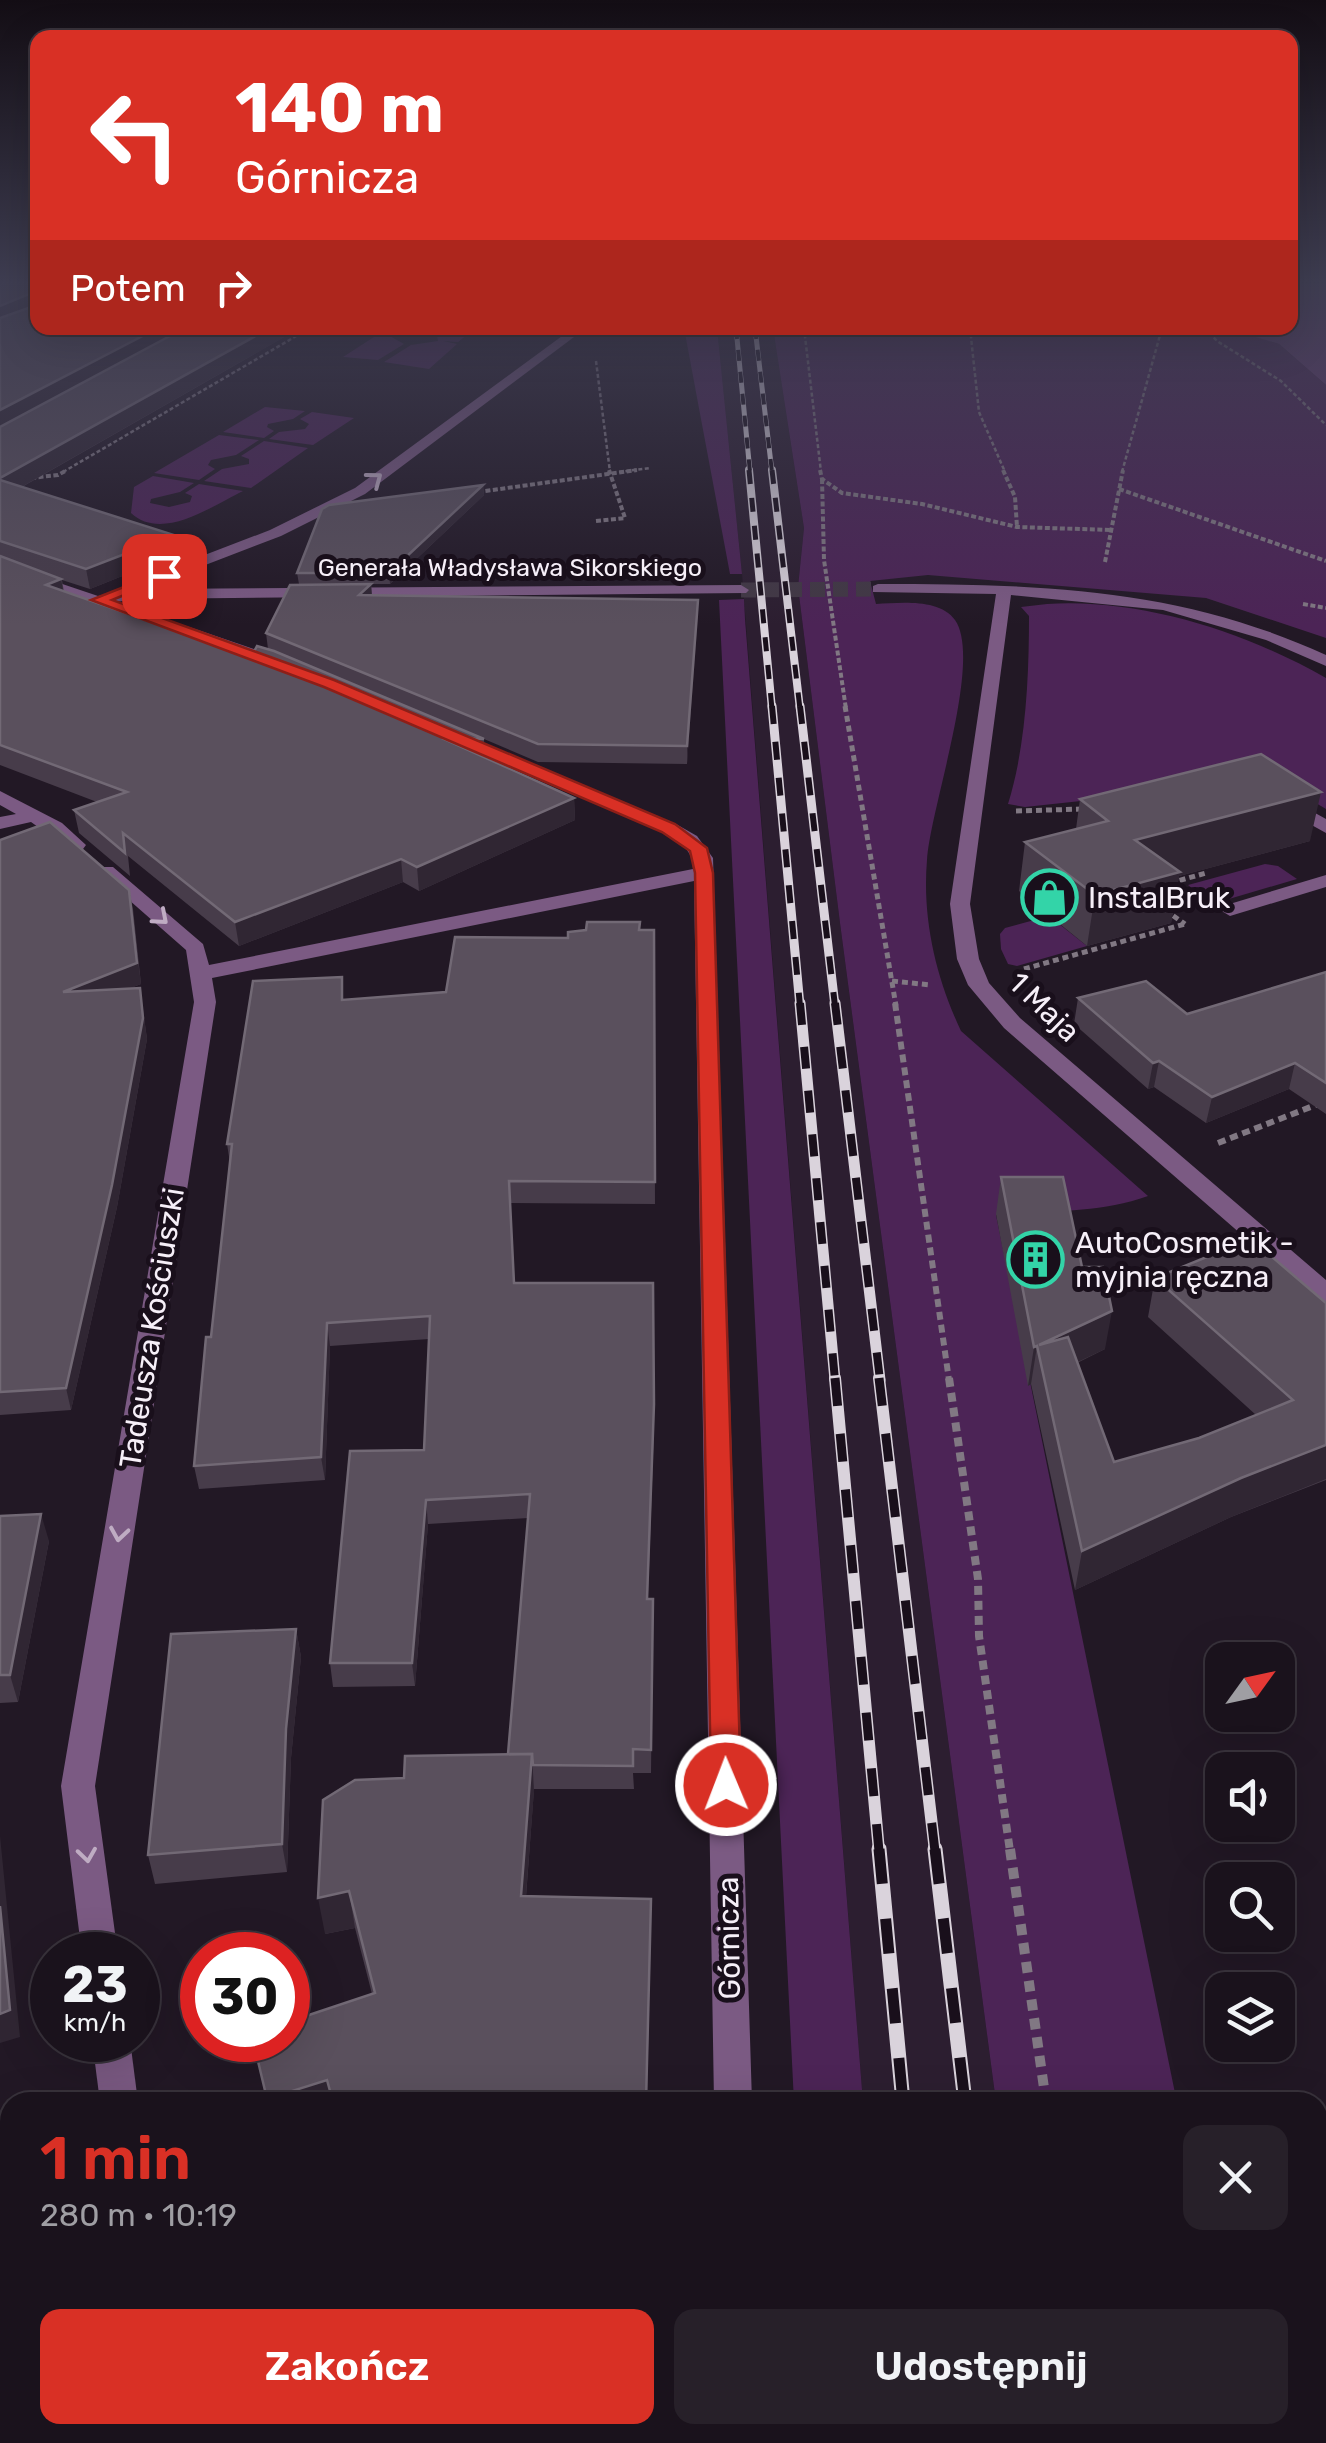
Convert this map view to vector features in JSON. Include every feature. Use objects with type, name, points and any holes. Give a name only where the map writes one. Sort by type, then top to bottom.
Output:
[{"type":"street","points":[[98,600],[258,541],[330,508],[360,491],[487,397]]},
{"type":"street","points":[[0,568],[299,672]]},
{"type":"street","points":[[878,589],[1100,593],[1243,625],[1326,662]]},
{"type":"street","name":"Generała Władysława Sikorskiego","points":[[98,600],[137,594],[741,590]]},
{"type":"street","name":"1 Maja","points":[[1004,590],[960,904],[968,959],[979,985],[1012,1023],[1326,1294]]},
{"type":"street","points":[[0,796],[56,827],[196,948],[203,973],[704,873],[698,848],[668,828],[432,728]]},
{"type":"street","points":[[1264,789],[1326,827]]},
{"type":"street","points":[[0,823],[36,814]]},
{"type":"street","name":"Górnicza","points":[[704,873],[733,2092]]},
{"type":"street","points":[[1230,910],[1326,881]]},
{"type":"street","name":"Tadeusza Kościuszki","points":[[97,1932],[78,1786],[205,1002],[203,973]]},
{"type":"street","points":[[114,2062],[119,2092]]},
{"type":"path","points":[[16,480],[58,475],[192,397]]},
{"type":"path","points":[[596,521],[625,518],[610,474],[600,397]]},
{"type":"path","points":[[812,397],[822,479],[824,560],[858,791],[892,981],[978,1580],[979,1636],[1045,2092]]},
{"type":"path","points":[[977,397],[979,412],[1016,497],[1017,528]]},
{"type":"path","points":[[1100,593],[1119,489],[1144,397]]},
{"type":"path","points":[[1297,397],[1326,425]]},
{"type":"path","points":[[136,417],[162,421]]},
{"type":"path","points":[[465,494],[650,468]]},
{"type":"path","points":[[822,479],[842,493],[922,504],[1017,528],[1110,530]]},
{"type":"path","points":[[1119,489],[1326,561]]},
{"type":"path","points":[[1014,811],[1096,808]]},
{"type":"path","points":[[1006,974],[1230,910]]},
{"type":"path","points":[[892,981],[948,987]]},
{"type":"path","points":[[1171,1162],[1326,1101]]},
{"type":"shaded area","points":[[697,397],[724,397],[742,574],[730,574]]},
{"type":"shaded area","points":[[724,397],[784,397],[804,528],[798,587],[995,2092],[862,2092],[742,574]]},
{"type":"shaded area","points":[[784,397],[1326,397],[1326,638],[1206,598],[928,575],[870,581],[876,604],[918,603],[939,608],[955,620],[962,640],[959,700],[930,837],[926,882],[933,948],[944,990],[961,1031],[1148,1196],[1091,1209],[996,1215],[1175,2092],[995,2092],[798,587],[804,528]]},
{"type":"shaded area","points":[[265,407],[305,411],[293,419],[268,424],[274,431],[264,438],[223,432]]},
{"type":"shaded area","points":[[312,412],[354,418],[313,445],[269,439],[279,432],[305,429],[309,424],[300,419]]},
{"type":"shaded area","points":[[219,435],[259,440],[236,455],[211,460],[208,465],[215,469],[199,480],[154,473]]},
{"type":"shaded area","points":[[264,441],[308,448],[251,488],[204,481],[222,469],[249,464],[249,459],[241,456]]},
{"type":"shaded area","points":[[153,476],[194,483],[180,492],[151,499],[150,503],[169,507],[190,502],[192,496],[185,493],[199,484],[243,491],[187,518],[157,524],[131,513],[134,487]]},
{"type":"shaded area","points":[[744,599],[862,2092],[794,2092],[719,600]]},
{"type":"shaded area","points":[[1021,607],[1119,607],[1191,622],[1262,646],[1326,678],[1326,809],[1277,780],[1025,807],[1008,804],[1023,735],[1027,687],[1029,616]]},
{"type":"shaded area","points":[[1265,864],[1278,866],[1297,879],[1212,904],[1188,885]]},
{"type":"shaded area","points":[[1049,916],[1087,946],[1017,966],[1008,964],[1001,949],[1000,934],[1005,928]]},
{"type":"building","points":[[0,397],[25,397],[0,410]]},
{"type":"building","points":[[56,397],[146,397],[0,478],[0,427]]},
{"type":"building","points":[[0,480],[174,535],[86,569],[0,541]]},
{"type":"building","points":[[483,485],[389,573],[297,573],[322,509],[329,505]]},
{"type":"building","points":[[0,556],[61,579],[46,585],[251,657],[257,646],[274,651],[484,739],[442,738],[574,798],[417,867],[401,859],[235,922],[123,833],[125,853],[74,810],[127,792],[0,745]]},
{"type":"building","points":[[371,584],[359,595],[698,600],[687,746],[538,744],[266,633],[290,585]]},
{"type":"building","points":[[1261,754],[1321,792],[1135,840],[1180,872],[1095,895],[1025,842],[1108,821],[1080,799]]},
{"type":"building","points":[[50,822],[129,890],[137,963],[63,992],[140,988],[143,1018],[112,1185],[66,1388],[0,1392],[0,840]]},
{"type":"building","points":[[587,922],[640,922],[639,930],[654,930],[655,1182],[509,1181],[514,1283],[653,1283],[654,1404],[647,1599],[653,1599],[651,1750],[633,1749],[633,1766],[533,1765],[532,1754],[508,1754],[530,1494],[426,1500],[412,1663],[330,1663],[350,1451],[424,1450],[430,1316],[327,1323],[321,1457],[194,1466],[206,1337],[211,1337],[232,1144],[227,1144],[253,981],[342,977],[342,1000],[446,992],[455,937],[568,938],[568,932],[586,930]]},
{"type":"building","points":[[1326,972],[1326,1083],[1295,1063],[1212,1097],[1159,1061],[1153,1063],[1078,998],[1146,981],[1187,1014]]},
{"type":"building","points":[[1001,1177],[1063,1177],[1082,1267],[1103,1267],[1112,1311],[1039,1345],[1068,1337],[1114,1462],[1199,1438],[1293,1400],[1155,1278],[1251,1239],[1326,1303],[1326,1445],[1241,1478],[1082,1551],[1037,1346],[1034,1347]]},
{"type":"building","points":[[41,1514],[10,1675],[0,1675],[0,1516]]},
{"type":"building","points":[[296,1629],[286,1729],[282,1844],[148,1855],[171,1634]]},
{"type":"building","points":[[532,1754],[521,1896],[651,1899],[646,2092],[330,2092],[327,2080],[289,2092],[265,2092],[258,2062],[310,2062],[310,2015],[375,1993],[349,1891],[318,1898],[323,1800],[355,1780],[404,1778],[405,1756]]},
{"type":"building","points":[[0,1906],[10,2010],[0,2014]]},
{"type":"tunnel","points":[[741,590],[878,589]]},
{"type":"railway","points":[[743,397],[750,472]]},
{"type":"railway","points":[[763,397],[772,472]]},
{"type":"railway","points":[[749,470],[772,709]]},
{"type":"railway","points":[[772,470],[800,709]]},
{"type":"railway","points":[[772,706],[800,1006]]},
{"type":"railway","points":[[800,706],[835,1006]]},
{"type":"railway","points":[[800,1003],[835,1380]]},
{"type":"railway","points":[[835,1003],[880,1380]]},
{"type":"railway","points":[[835,1378],[879,1851]]},
{"type":"railway","points":[[879,1378],[935,1851]]},
{"type":"railway","points":[[879,1849],[902,2092]]},
{"type":"railway","points":[[935,1849],[964,2092]]},
{"type":"place","name":"InstalBruk","points":[[1049,898]]},
{"type":"place","name":"AutoCosmetik - myjnia ręczna","points":[[1036,1260]]},
{"type":"route","points":[[164,576],[98,600],[284,665],[668,828],[690,840],[703,858],[726,1785]]}]
